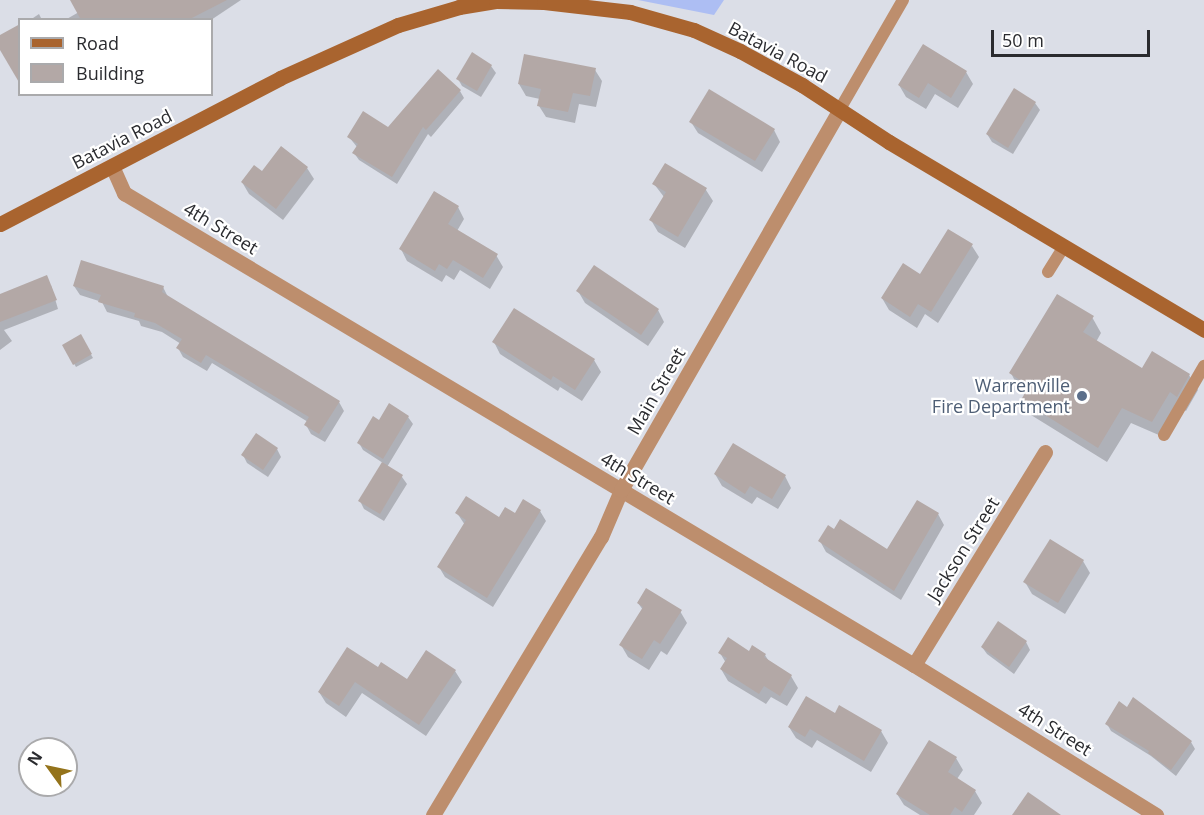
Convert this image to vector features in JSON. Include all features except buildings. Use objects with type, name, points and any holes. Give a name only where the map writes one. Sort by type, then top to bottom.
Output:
[{"type":"main road","name":"Batavia Road","points":[[0,224],[346,47],[398,24],[459,6],[496,1],[544,2],[630,12],[694,30],[751,57],[1204,330]]},
{"type":"street","name":"Main Street","points":[[433,815],[601,537],[621,490],[840,109]]},
{"type":"street","name":"4th Street","points":[[112,166],[124,193],[914,665],[1156,815]]},
{"type":"street","name":"Jackson Street","points":[[914,665],[1045,452]]},
{"type":"lane","points":[[840,109],[903,0]]},
{"type":"lane","points":[[1048,272],[1064,246]]},
{"type":"lane","points":[[1164,435],[1204,366]]},
{"type":"shaded area","points":[[638,0],[724,0],[714,15]]},
{"type":"place","name":"Warrenville Fire Department","points":[[1082,396]]}]
